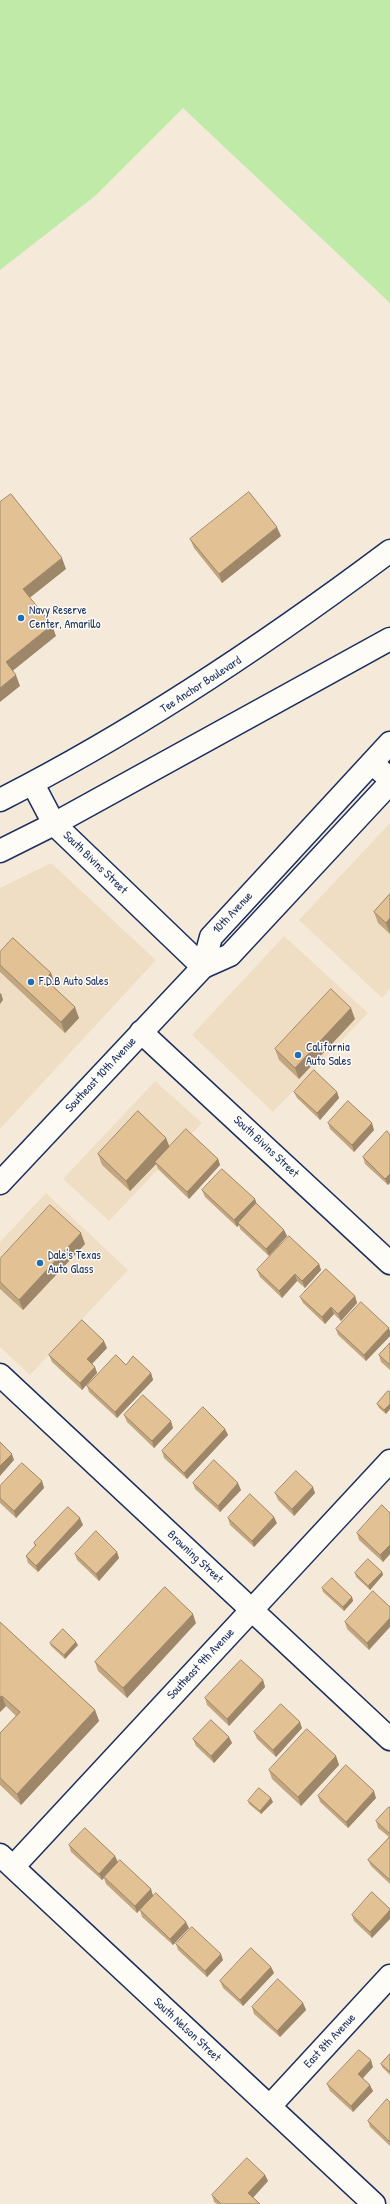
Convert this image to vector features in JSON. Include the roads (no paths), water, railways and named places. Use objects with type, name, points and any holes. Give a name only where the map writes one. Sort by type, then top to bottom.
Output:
[{"type":"street","name":"Tee Anchor Boulevard","points":[[0,800],[33,784],[160,712],[279,632],[390,552]]},
{"type":"street","points":[[0,851],[54,824],[390,639]]},
{"type":"street","name":"10th Avenue","points":[[203,968],[210,938],[390,743]]},
{"type":"street","points":[[372,763],[390,779]]},
{"type":"street","name":"South Bivins Street","points":[[33,784],[54,824],[203,968]]},
{"type":"street","points":[[203,968],[230,955],[390,784]]},
{"type":"street","name":"Southeast 10th Avenue","points":[[0,1183],[203,968]]},
{"type":"street","name":"South Bivins Street","points":[[141,1032],[390,1263]]},
{"type":"street","name":"Browning Street","points":[[0,1375],[390,1739]]},
{"type":"street","name":"Southeast 9th Avenue","points":[[6,1861],[252,1610],[390,1461]]},
{"type":"street","name":"South Nelson Street","points":[[6,1861],[374,2204]]},
{"type":"street","name":"East 8th Avenue","points":[[270,2106],[390,1976]]},
{"type":"place","name":"Navy Reserve Center, Amarillo","points":[[21,618]]},
{"type":"place","name":"F.D.B Auto Sales","points":[[31,982]]},
{"type":"place","name":"California Auto Sales","points":[[298,1055]]},
{"type":"place","name":"Dale's Texas Auto Glass","points":[[40,1263]]}]
